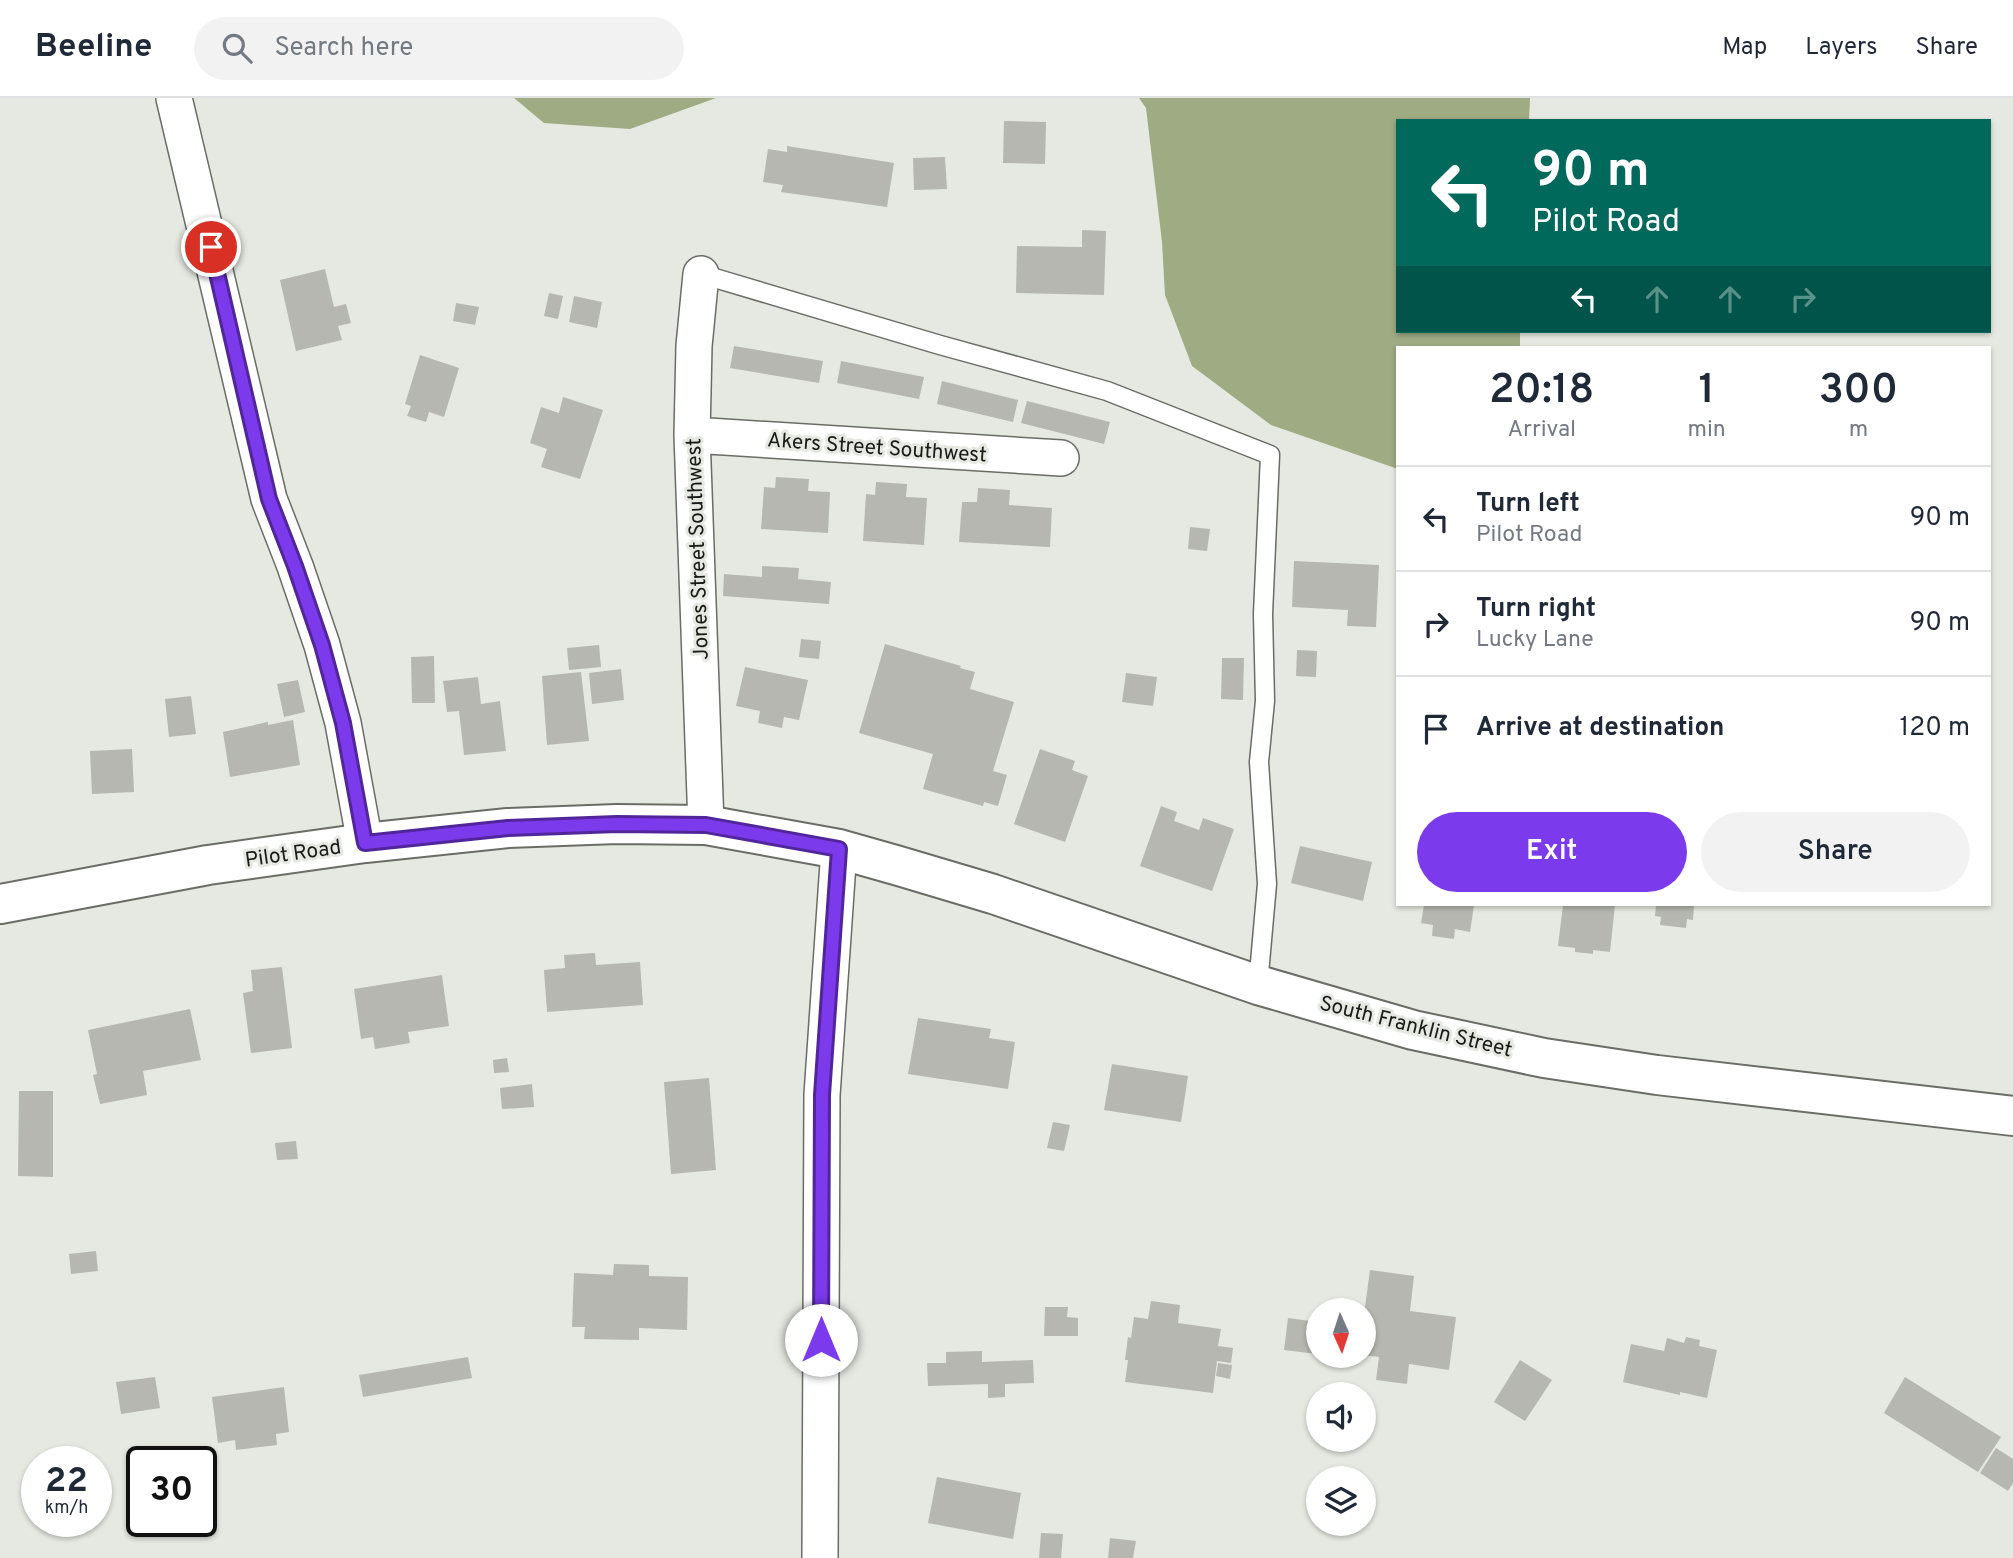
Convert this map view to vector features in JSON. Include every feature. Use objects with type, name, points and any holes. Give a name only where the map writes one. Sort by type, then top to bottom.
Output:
[{"type":"main road","name":"Pilot Road","points":[[0,904],[208,866],[365,843],[508,828],[617,824],[706,825],[839,849]]},
{"type":"main road","name":"South Franklin Street","points":[[839,849],[993,894],[1258,985],[1413,1030],[1544,1058],[1657,1075],[2013,1116]]},
{"type":"street","points":[[174,98],[269,499],[322,645],[343,723],[365,843]]},
{"type":"street","name":"Jones Street Southwest","points":[[701,274],[694,346],[692,435],[706,825]]},
{"type":"street","name":"Akers Street Southwest","points":[[692,435],[1061,458]]},
{"type":"street","points":[[820,1558],[822,1095],[839,849]]},
{"type":"lane","points":[[701,274],[1107,391],[1270,455],[1263,614],[1265,701],[1259,762],[1267,884],[1258,985]]},
{"type":"green space","points":[[514,98],[716,98],[630,129],[544,123]]},
{"type":"green space","points":[[1139,98],[1530,98],[1529,119],[1396,119],[1396,333],[1520,333],[1520,346],[1396,346],[1396,468],[1271,425],[1192,366],[1165,295],[1162,242],[1146,108]]},
{"type":"building","points":[[1004,121],[1046,122],[1045,164],[1003,163]]},
{"type":"building","points":[[787,146],[894,163],[887,207],[781,192],[783,185],[763,182],[768,149],[787,152]]},
{"type":"building","points":[[945,157],[947,189],[914,190],[913,158]]},
{"type":"building","points":[[1082,230],[1106,231],[1104,295],[1016,293],[1017,246],[1082,247]]},
{"type":"building","points":[[325,269],[334,307],[346,304],[351,323],[338,326],[342,340],[296,351],[280,280]]},
{"type":"building","points":[[549,293],[563,296],[558,319],[544,316]]},
{"type":"building","points":[[574,296],[602,302],[597,328],[569,322]]},
{"type":"building","points":[[456,303],[479,307],[475,325],[453,321]]},
{"type":"building","points":[[734,346],[823,361],[819,383],[730,368]]},
{"type":"building","points":[[420,355],[459,368],[444,417],[429,412],[426,422],[407,416],[411,406],[405,404]]},
{"type":"building","points":[[841,361],[924,377],[919,399],[837,383]]},
{"type":"building","points":[[942,381],[1018,400],[1013,422],[937,404]]},
{"type":"building","points":[[563,397],[603,410],[580,479],[541,467],[547,449],[530,443],[541,407],[559,413]]},
{"type":"building","points":[[1027,401],[1110,422],[1104,444],[1021,423]]},
{"type":"building","points":[[776,477],[809,479],[808,491],[830,492],[828,533],[761,529],[764,487],[775,488]]},
{"type":"building","points":[[876,482],[907,484],[906,497],[927,498],[924,545],[863,541],[866,494],[875,495]]},
{"type":"building","points":[[978,488],[1010,490],[1009,505],[1052,508],[1050,547],[959,542],[962,502],[977,502]]},
{"type":"building","points":[[1190,527],[1210,529],[1207,551],[1188,549]]},
{"type":"building","points":[[1294,561],[1379,565],[1376,627],[1347,626],[1348,610],[1292,607]]},
{"type":"building","points":[[762,566],[799,568],[798,579],[831,582],[829,604],[723,596],[724,574],[762,577]]},
{"type":"building","points":[[801,639],[821,641],[819,659],[799,657]]},
{"type":"building","points":[[885,644],[975,672],[970,689],[1014,702],[993,771],[1007,775],[998,806],[984,802],[983,806],[923,789],[933,754],[859,733]]},
{"type":"building","points":[[599,645],[601,667],[569,670],[567,648]]},
{"type":"building","points":[[1297,650],[1317,651],[1316,677],[1296,676]]},
{"type":"building","points":[[434,656],[435,703],[412,703],[411,657]]},
{"type":"building","points":[[1222,658],[1244,658],[1243,700],[1221,699]]},
{"type":"building","points":[[745,667],[808,680],[799,720],[784,717],[782,728],[758,723],[760,711],[736,706]]},
{"type":"building","points":[[621,669],[624,700],[592,704],[589,673]]},
{"type":"building","points":[[581,672],[589,741],[547,745],[542,676]]},
{"type":"building","points":[[1126,673],[1157,677],[1153,706],[1122,702]]},
{"type":"building","points":[[478,677],[481,704],[500,701],[506,751],[464,755],[459,711],[447,712],[443,681]]},
{"type":"building","points":[[298,680],[305,712],[284,717],[277,684]]},
{"type":"building","points":[[191,696],[196,734],[169,737],[165,699]]},
{"type":"building","points":[[293,720],[300,765],[230,777],[223,732],[268,722],[268,725]]},
{"type":"building","points":[[132,749],[134,792],[92,794],[90,751]]},
{"type":"building","points":[[1040,749],[1075,761],[1072,770],[1088,776],[1065,842],[1014,824]]},
{"type":"building","points":[[1161,806],[1177,812],[1174,821],[1199,830],[1203,818],[1234,829],[1212,891],[1140,866]]},
{"type":"building","points":[[1300,846],[1372,862],[1363,901],[1291,883]]},
{"type":"building","points":[[1424,906],[1474,906],[1470,932],[1455,929],[1454,939],[1432,936],[1433,925],[1421,923]]},
{"type":"building","points":[[1563,906],[1615,906],[1610,952],[1575,952],[1575,948],[1558,946]]},
{"type":"building","points":[[1656,906],[1694,906],[1693,920],[1687,919],[1686,928],[1660,925],[1661,917],[1655,916]]},
{"type":"building","points":[[595,953],[596,965],[640,962],[643,1005],[547,1012],[544,970],[565,968],[564,955]]},
{"type":"building","points":[[282,967],[292,1048],[251,1053],[243,993],[253,991],[251,970]]},
{"type":"building","points":[[442,975],[449,1026],[408,1032],[410,1043],[375,1049],[373,1037],[361,1039],[354,989]]},
{"type":"building","points":[[190,1009],[201,1060],[143,1071],[147,1095],[100,1104],[93,1075],[97,1074],[88,1030]]},
{"type":"building","points":[[918,1018],[991,1029],[989,1038],[1015,1042],[1008,1089],[908,1074]]},
{"type":"building","points":[[507,1058],[509,1072],[494,1073],[493,1060]]},
{"type":"building","points":[[1112,1064],[1188,1076],[1181,1122],[1104,1110]]},
{"type":"building","points":[[709,1078],[716,1170],[671,1174],[664,1082]]},
{"type":"building","points":[[532,1084],[534,1107],[502,1109],[500,1088]]},
{"type":"building","points":[[19,1091],[53,1091],[53,1177],[18,1176]]},
{"type":"building","points":[[1053,1122],[1070,1125],[1064,1151],[1047,1148]]},
{"type":"building","points":[[296,1141],[298,1159],[277,1160],[275,1143]]},
{"type":"building","points":[[96,1251],[98,1271],[71,1274],[69,1254]]},
{"type":"building","points":[[614,1264],[649,1265],[649,1276],[688,1277],[687,1330],[639,1328],[639,1340],[584,1339],[585,1327],[572,1327],[574,1273],[613,1275]]},
{"type":"building","points":[[1370,1270],[1414,1276],[1410,1311],[1456,1317],[1449,1370],[1409,1364],[1407,1384],[1376,1380],[1379,1357],[1376,1357],[1376,1298],[1366,1298]]},
{"type":"building","points":[[1151,1301],[1180,1305],[1178,1323],[1221,1329],[1218,1346],[1233,1348],[1231,1363],[1217,1361],[1213,1393],[1125,1382],[1128,1337],[1131,1338],[1134,1317],[1148,1319]]},
{"type":"building","points":[[1045,1307],[1068,1307],[1067,1317],[1078,1318],[1078,1336],[1044,1336]]},
{"type":"building","points":[[1288,1318],[1306,1320],[1306,1353],[1284,1350]]},
{"type":"building","points":[[1686,1337],[1700,1340],[1699,1346],[1717,1350],[1707,1398],[1680,1392],[1680,1395],[1623,1382],[1631,1344],[1664,1351],[1667,1338],[1684,1343]]},
{"type":"building","points":[[982,1351],[982,1362],[1033,1360],[1034,1383],[1005,1384],[1005,1397],[988,1398],[988,1384],[928,1386],[927,1363],[946,1363],[946,1352]]},
{"type":"building","points":[[468,1357],[472,1378],[363,1397],[359,1375]]},
{"type":"building","points":[[1520,1360],[1552,1380],[1525,1421],[1494,1402]]},
{"type":"building","points":[[1218,1363],[1232,1365],[1230,1379],[1216,1376]]},
{"type":"building","points":[[155,1377],[160,1408],[121,1414],[116,1382]]},
{"type":"building","points":[[1905,1377],[2001,1437],[1978,1472],[1884,1413]]},
{"type":"building","points":[[284,1387],[289,1432],[276,1434],[277,1445],[236,1450],[235,1440],[218,1443],[212,1397]]},
{"type":"building","points":[[1996,1448],[2013,1459],[2013,1483],[2008,1491],[1980,1473]]},
{"type":"building","points":[[937,1477],[1021,1493],[1013,1539],[928,1523]]},
{"type":"building","points":[[1041,1533],[1063,1534],[1061,1558],[1039,1558]]},
{"type":"building","points":[[1110,1538],[1136,1541],[1133,1558],[1108,1558]]},
{"type":"route","points":[[211,247],[269,499],[322,645],[343,723],[365,843],[508,828],[617,824],[706,825],[839,849],[822,1095],[821,1340]]}]
